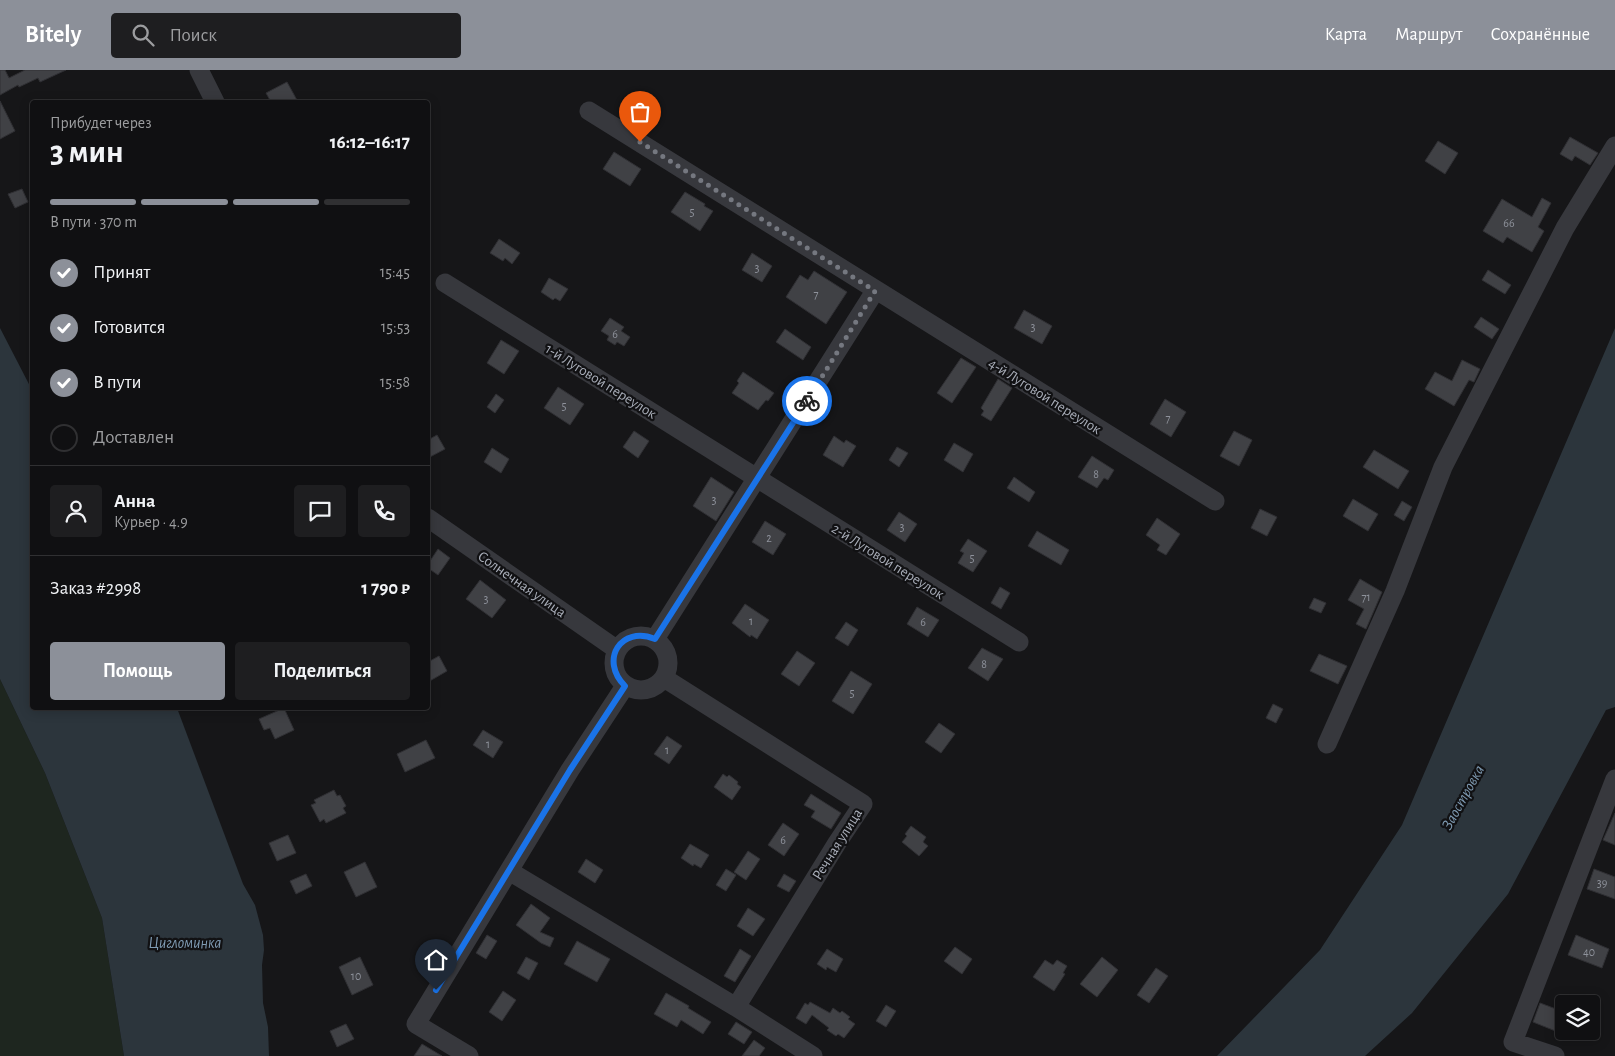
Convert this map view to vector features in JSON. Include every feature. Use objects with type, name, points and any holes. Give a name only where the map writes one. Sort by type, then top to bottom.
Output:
[{"type":"street","points":[[199,70],[214,100]]},
{"type":"street","name":"4-й Луговой переулок","points":[[589,111],[1215,502]]},
{"type":"street","points":[[1327,744],[1395,591],[1443,467],[1566,228],[1615,146]]},
{"type":"street","name":"1-й Луговой переулок","points":[[445,283],[757,479]]},
{"type":"street","points":[[655,639],[875,291]]},
{"type":"street","name":"2-й Луговой переулок","points":[[757,479],[1018,642]]},
{"type":"street","name":"Солнечная улица","points":[[430,519],[616,650]]},
{"type":"street","points":[[638,635],[655,639],[666,652],[668,661],[664,678],[650,689],[633,690],[625,686],[618,679],[614,670],[613,659],[616,650],[622,642],[638,635]]},
{"type":"street","name":"Речная улица","points":[[664,678],[863,804],[736,1007]]},
{"type":"street","points":[[469,1056],[416,1024],[570,770],[625,686]]},
{"type":"street","points":[[1555,1056],[1514,1042],[1615,779]]},
{"type":"street","points":[[508,871],[736,1007],[813,1056]]},
{"type":"shaded area","points":[[0,679],[45,773],[102,918],[124,1056],[0,1056]]},
{"type":"water","name":"Цигломинка","points":[[0,328],[30,386],[30,710],[178,710],[243,884],[255,905],[263,935],[263,1003],[268,1027],[269,1056],[124,1056],[102,918],[45,773],[0,679]]},
{"type":"water","name":"Заостровка","points":[[1615,328],[1615,707],[1606,710],[1508,894],[1412,1013],[1365,1056],[1217,1056],[1320,950],[1402,825]]},
{"type":"building","points":[[0,70],[5,70],[9,78],[25,70],[66,70],[40,82],[38,78],[19,87],[18,85],[0,95]]},
{"type":"building","points":[[287,82],[297,100],[270,100],[266,93]]},
{"type":"building","points":[[0,101],[15,131],[0,139]]},
{"type":"building","points":[[1570,137],[1598,153],[1590,165],[1575,156],[1572,161],[1560,154]]},
{"type":"building","points":[[1438,141],[1458,153],[1445,174],[1425,161]]},
{"type":"building","points":[[614,152],[641,169],[630,186],[603,169]]},
{"type":"building","points":[[22,189],[28,202],[15,208],[8,194]]},
{"type":"building","points":[[685,192],[713,211],[700,231],[671,212]]},
{"type":"building","points":[[1542,198],[1551,203],[1538,227],[1544,231],[1532,252],[1507,237],[1503,243],[1483,231],[1502,199],[1532,217]]},
{"type":"building","points":[[499,239],[520,253],[512,264],[505,258],[503,261],[490,253]]},
{"type":"building","points":[[752,253],[772,266],[762,282],[742,270]]},
{"type":"building","points":[[1488,270],[1511,285],[1505,294],[1482,280]]},
{"type":"building","points":[[814,271],[847,292],[826,324],[786,297],[800,275],[808,280]]},
{"type":"building","points":[[549,278],[568,289],[560,301],[555,298],[553,300],[541,292]]},
{"type":"building","points":[[1024,310],[1052,326],[1042,344],[1014,328]]},
{"type":"building","points":[[1481,317],[1499,329],[1492,339],[1474,327]]},
{"type":"building","points":[[610,318],[624,327],[621,331],[630,337],[624,346],[617,342],[615,345],[607,340],[609,336],[601,331]]},
{"type":"building","points":[[785,329],[811,347],[803,360],[776,342]]},
{"type":"building","points":[[501,340],[519,351],[504,374],[487,363]]},
{"type":"building","points":[[961,358],[976,367],[952,403],[937,393]]},
{"type":"building","points":[[1462,360],[1480,369],[1474,382],[1469,380],[1454,406],[1425,389],[1435,372],[1452,381]]},
{"type":"building","points":[[743,372],[774,393],[758,410],[732,393],[739,383],[737,381]]},
{"type":"building","points":[[998,379],[1012,388],[991,421],[981,415],[984,411],[981,408]]},
{"type":"building","points":[[558,387],[584,404],[570,425],[544,408]]},
{"type":"building","points":[[496,394],[504,400],[495,413],[487,407]]},
{"type":"building","points":[[1165,399],[1186,412],[1171,437],[1150,424]]},
{"type":"building","points":[[634,431],[649,441],[638,458],[623,447]]},
{"type":"building","points":[[1234,431],[1252,440],[1239,466],[1220,456]]},
{"type":"building","points":[[437,435],[445,449],[430,457],[430,439]]},
{"type":"building","points":[[834,436],[844,443],[846,440],[856,446],[843,467],[823,455]]},
{"type":"building","points":[[954,443],[973,454],[963,472],[944,460]]},
{"type":"building","points":[[897,447],[908,453],[899,467],[889,460]]},
{"type":"building","points":[[492,448],[509,459],[501,473],[484,462]]},
{"type":"building","points":[[1374,450],[1409,471],[1398,489],[1363,467]]},
{"type":"building","points":[[1092,456],[1114,470],[1108,480],[1104,478],[1097,488],[1078,477]]},
{"type":"building","points":[[711,477],[734,492],[716,521],[693,506]]},
{"type":"building","points":[[1014,477],[1035,492],[1029,502],[1007,488]]},
{"type":"building","points":[[1353,499],[1378,514],[1368,531],[1343,516]]},
{"type":"building","points":[[1402,501],[1412,507],[1404,521],[1394,515]]},
{"type":"building","points":[[1260,509],[1277,517],[1267,536],[1251,528]]},
{"type":"building","points":[[899,512],[917,524],[905,542],[887,530]]},
{"type":"building","points":[[1157,518],[1180,534],[1166,555],[1157,550],[1160,545],[1146,535]]},
{"type":"building","points":[[765,521],[786,534],[773,555],[752,542]]},
{"type":"building","points":[[1037,531],[1069,550],[1061,565],[1028,546]]},
{"type":"building","points":[[968,539],[987,551],[973,572],[958,563],[964,553],[960,551]]},
{"type":"building","points":[[438,549],[450,558],[438,575],[430,569],[430,561]]},
{"type":"building","points":[[1360,579],[1382,592],[1366,629],[1356,624],[1364,609],[1348,600]]},
{"type":"building","points":[[480,580],[506,600],[492,618],[466,599]]},
{"type":"building","points":[[1000,587],[1010,593],[1001,609],[991,603]]},
{"type":"building","points":[[1314,598],[1326,603],[1321,613],[1309,608]]},
{"type":"building","points":[[745,604],[769,620],[757,639],[751,635],[750,637],[732,623]]},
{"type":"building","points":[[917,607],[939,620],[928,637],[907,624]]},
{"type":"building","points":[[846,622],[858,630],[848,646],[835,638]]},
{"type":"building","points":[[982,648],[1003,659],[988,681],[968,668]]},
{"type":"building","points":[[797,651],[815,663],[799,686],[781,674]]},
{"type":"building","points":[[1319,654],[1347,666],[1338,684],[1310,671]]},
{"type":"building","points":[[439,656],[447,671],[430,681],[430,661]]},
{"type":"building","points":[[851,671],[872,684],[853,714],[832,701]]},
{"type":"building","points":[[1273,704],[1283,709],[1276,723],[1266,718]]},
{"type":"building","points":[[279,710],[285,710],[294,730],[275,739],[270,728],[264,730],[259,719]]},
{"type":"building","points":[[939,723],[955,734],[941,753],[925,742]]},
{"type":"building","points":[[483,730],[503,742],[493,758],[473,745]]},
{"type":"building","points":[[667,736],[682,746],[669,764],[654,754]]},
{"type":"building","points":[[426,740],[435,758],[405,772],[397,754]]},
{"type":"building","points":[[723,774],[727,777],[729,775],[741,787],[732,800],[714,787]]},
{"type":"building","points":[[334,790],[337,796],[340,795],[346,806],[343,808],[346,813],[326,823],[324,819],[320,822],[311,805],[316,803],[314,800]]},
{"type":"building","points":[[811,794],[841,813],[831,829],[811,817],[815,811],[804,805]]},
{"type":"building","points":[[1615,813],[1615,845],[1603,840]]},
{"type":"building","points":[[783,823],[799,834],[784,856],[768,845]]},
{"type":"building","points":[[911,826],[926,837],[923,842],[928,846],[919,856],[902,842]]},
{"type":"building","points":[[288,835],[296,853],[277,861],[269,843]]},
{"type":"building","points":[[690,844],[709,855],[701,868],[694,864],[693,866],[681,858]]},
{"type":"building","points":[[748,851],[760,859],[746,880],[734,872]]},
{"type":"building","points":[[586,859],[603,870],[595,883],[578,872]]},
{"type":"building","points":[[365,862],[377,887],[356,897],[344,872]]},
{"type":"building","points":[[726,869],[736,875],[726,891],[716,885]]},
{"type":"building","points":[[1594,869],[1615,877],[1615,899],[1587,889]]},
{"type":"building","points":[[306,874],[312,886],[296,894],[290,881]]},
{"type":"building","points":[[784,874],[796,881],[789,892],[777,886]]},
{"type":"building","points":[[531,904],[550,918],[540,932],[554,938],[550,947],[541,943],[516,925]]},
{"type":"building","points":[[748,908],[765,919],[753,936],[737,926]]},
{"type":"building","points":[[487,935],[497,941],[486,959],[476,953]]},
{"type":"building","points":[[1576,935],[1609,949],[1602,968],[1568,955]]},
{"type":"building","points":[[577,941],[610,959],[597,982],[564,964]]},
{"type":"building","points":[[955,947],[972,959],[962,974],[944,961]]},
{"type":"building","points":[[740,949],[751,956],[735,982],[724,976]]},
{"type":"building","points":[[827,949],[843,959],[836,972],[827,967],[826,970],[817,964]]},
{"type":"building","points":[[360,957],[373,985],[352,995],[339,967]]},
{"type":"building","points":[[526,957],[538,963],[529,980],[517,973]]},
{"type":"building","points":[[1102,957],[1118,970],[1097,997],[1080,984]]},
{"type":"building","points":[[1045,960],[1053,965],[1057,960],[1067,966],[1063,973],[1065,974],[1054,991],[1033,977]]},
{"type":"building","points":[[1156,968],[1168,976],[1149,1003],[1137,995]]},
{"type":"building","points":[[503,991],[516,1000],[502,1021],[489,1012]]},
{"type":"building","points":[[666,993],[689,1006],[688,1008],[711,1022],[703,1034],[681,1020],[677,1027],[654,1014]]},
{"type":"building","points":[[810,1002],[830,1013],[833,1008],[840,1013],[842,1011],[855,1024],[844,1038],[838,1034],[836,1036],[827,1030],[829,1028],[812,1015],[806,1024],[796,1018],[805,1003],[808,1005]]},
{"type":"building","points":[[1540,1003],[1555,1009],[1555,1031],[1533,1022]]},
{"type":"building","points":[[886,1005],[896,1011],[886,1027],[876,1021]]},
{"type":"building","points":[[736,1022],[752,1032],[744,1044],[728,1034]]},
{"type":"building","points":[[346,1024],[354,1039],[337,1047],[330,1031]]},
{"type":"building","points":[[754,1040],[765,1048],[759,1056],[742,1056]]},
{"type":"building","points":[[422,1044],[442,1056],[414,1056]]},
{"type":"way so far","points":[[640,142],[875,291],[807,401]]},
{"type":"route","points":[[436,990],[570,770],[625,686],[618,679],[614,670],[613,659],[616,650],[622,642],[638,635],[655,639],[807,401]]}]
